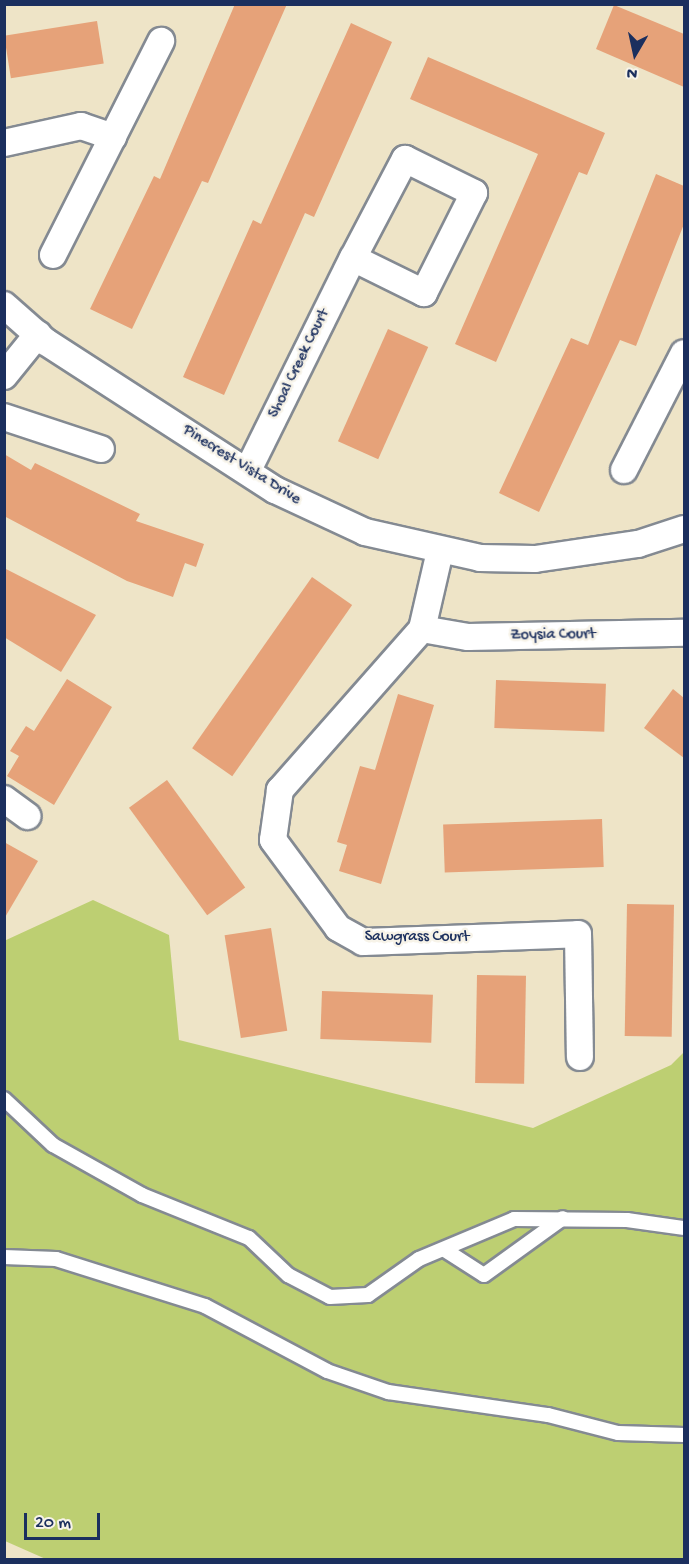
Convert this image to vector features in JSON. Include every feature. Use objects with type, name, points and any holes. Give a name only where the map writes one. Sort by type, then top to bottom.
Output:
[{"type":"street","points":[[52,255],[161,41]]},
{"type":"street","points":[[4,143],[81,126],[113,137]]},
{"type":"street","name":"Shoal Creek Court","points":[[248,470],[353,258],[405,159],[474,193],[424,293],[353,258]]},
{"type":"street","name":"Pinecrest Vista Drive","points":[[8,315],[317,513],[365,532],[440,551],[480,558],[568,556],[684,529]]},
{"type":"street","points":[[4,376],[38,334]]},
{"type":"street","points":[[624,470],[684,353]]},
{"type":"street","points":[[4,417],[101,449]]},
{"type":"street","name":"Sawgrass Court","points":[[440,551],[422,629],[280,790],[273,840],[338,928],[363,942],[578,934],[580,1057]]},
{"type":"street","name":"Zoysia Court","points":[[422,629],[468,637],[684,633]]},
{"type":"street","points":[[4,799],[27,816]]},
{"type":"lane","points":[[4,1099],[53,1145],[142,1195],[249,1238],[288,1275],[330,1297],[368,1295],[419,1259],[514,1219],[563,1218],[684,1228]]},
{"type":"lane","points":[[445,1250],[484,1275],[563,1218]]},
{"type":"lane","points":[[4,1257],[56,1259],[205,1306],[327,1371],[388,1392],[548,1415],[618,1433],[684,1435]]},
{"type":"green space","points":[[93,900],[169,935],[179,1040],[533,1128],[671,1065],[684,1052],[684,1559],[48,1560],[5,1541],[4,941]]},
{"type":"building","points":[[235,4],[287,4],[208,183],[202,181],[132,329],[90,309],[154,176],[160,179]]},
{"type":"building","points":[[614,5],[684,34],[684,87],[596,49]]},
{"type":"building","points":[[97,21],[104,63],[11,78],[4,36]]},
{"type":"building","points":[[351,23],[392,42],[314,217],[305,213],[224,395],[183,377],[253,220],[261,224]]},
{"type":"building","points":[[428,57],[605,133],[587,175],[579,172],[496,362],[455,344],[538,154],[410,99]]},
{"type":"building","points":[[656,174],[684,186],[684,224],[636,346],[620,340],[539,512],[499,493],[571,338],[588,345]]},
{"type":"building","points":[[388,329],[428,347],[378,459],[338,441]]},
{"type":"building","points":[[4,454],[31,470],[35,463],[140,514],[136,521],[204,544],[196,567],[185,563],[173,597],[127,581],[4,516]]},
{"type":"building","points":[[4,568],[96,615],[61,672],[4,637]]},
{"type":"building","points":[[312,577],[352,605],[232,776],[192,748]]},
{"type":"building","points":[[67,679],[112,707],[54,805],[7,776],[19,756],[10,751],[26,726],[34,731]]},
{"type":"building","points":[[496,680],[606,684],[604,732],[494,728]]},
{"type":"building","points":[[673,689],[684,698],[684,758],[644,728]]},
{"type":"building","points":[[398,694],[434,705],[381,884],[339,871],[347,845],[337,842],[360,766],[375,770]]},
{"type":"building","points":[[167,780],[245,888],[207,915],[129,808]]},
{"type":"building","points":[[602,819],[604,867],[445,873],[443,825]]},
{"type":"building","points":[[4,842],[38,861],[4,919]]},
{"type":"building","points":[[627,904],[674,905],[672,1037],[625,1036]]},
{"type":"building","points":[[271,928],[287,1031],[241,1038],[225,935]]},
{"type":"building","points":[[477,975],[526,976],[524,1084],[475,1083]]},
{"type":"building","points":[[322,991],[433,995],[431,1043],[320,1039]]}]
